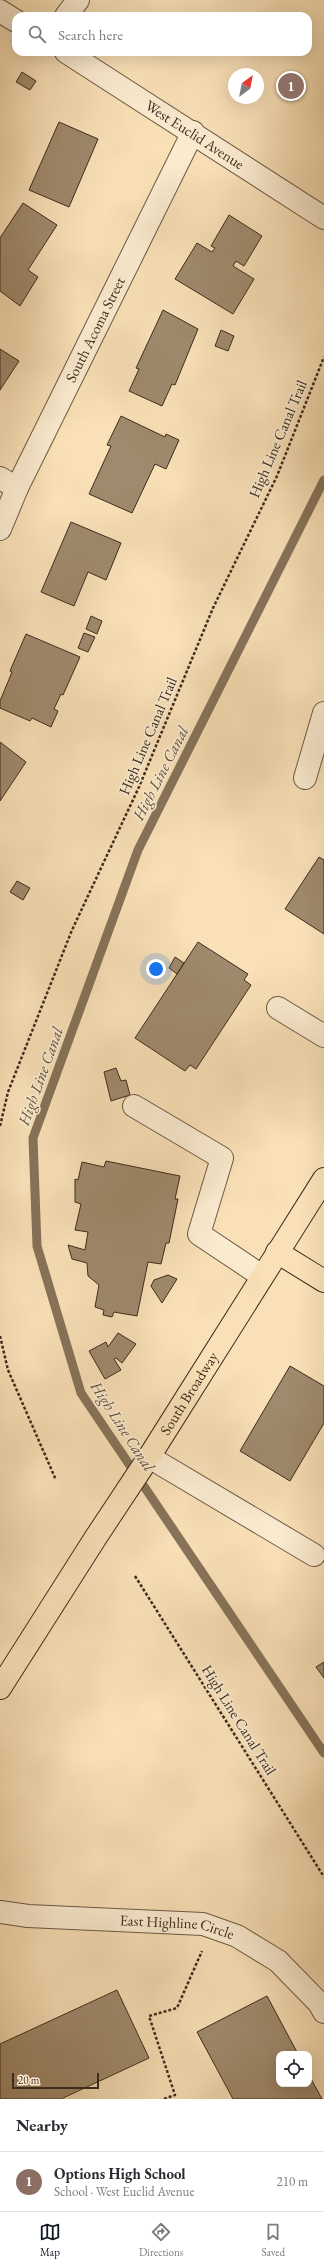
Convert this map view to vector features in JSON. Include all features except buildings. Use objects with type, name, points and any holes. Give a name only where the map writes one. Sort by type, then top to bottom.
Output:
[{"type":"main road","name":"South Broadway","points":[[0,1688],[149,1457],[324,1179]]},
{"type":"main road","points":[[277,1252],[324,1281]]},
{"type":"street","points":[[69,12],[78,0]]},
{"type":"street","points":[[0,10],[12,18]]},
{"type":"street","name":"West Euclid Avenue","points":[[72,56],[193,132],[324,218]]},
{"type":"street","name":"South Acoma Street","points":[[0,529],[8,483],[193,132]]},
{"type":"street","points":[[305,778],[324,713]]},
{"type":"street","points":[[278,1008],[324,1036]]},
{"type":"street","points":[[134,1106],[222,1158],[199,1234],[262,1276]]},
{"type":"street","points":[[149,1457],[314,1556]]},
{"type":"street","name":"East Highline Circle","points":[[0,1912],[28,1916],[203,1924],[237,1936],[278,1961],[319,2003],[324,2012]]},
{"type":"path","name":"High Line Canal Trail","points":[[0,1126],[8,1092],[72,930],[138,787],[213,608],[277,476],[324,357]]},
{"type":"path","points":[[0,1336],[8,1370],[56,1480]]},
{"type":"path","name":"High Line Canal Trail","points":[[135,1576],[324,1876]]},
{"type":"path","points":[[164,2099],[175,2095],[149,2016],[178,2008],[203,1948]]},
{"type":"waterway","name":"High Line Canal","points":[[324,480],[138,850],[33,1138],[37,1246],[81,1393],[324,1753]]},
{"type":"place","name":"Options High School","points":[[291,86]]}]
